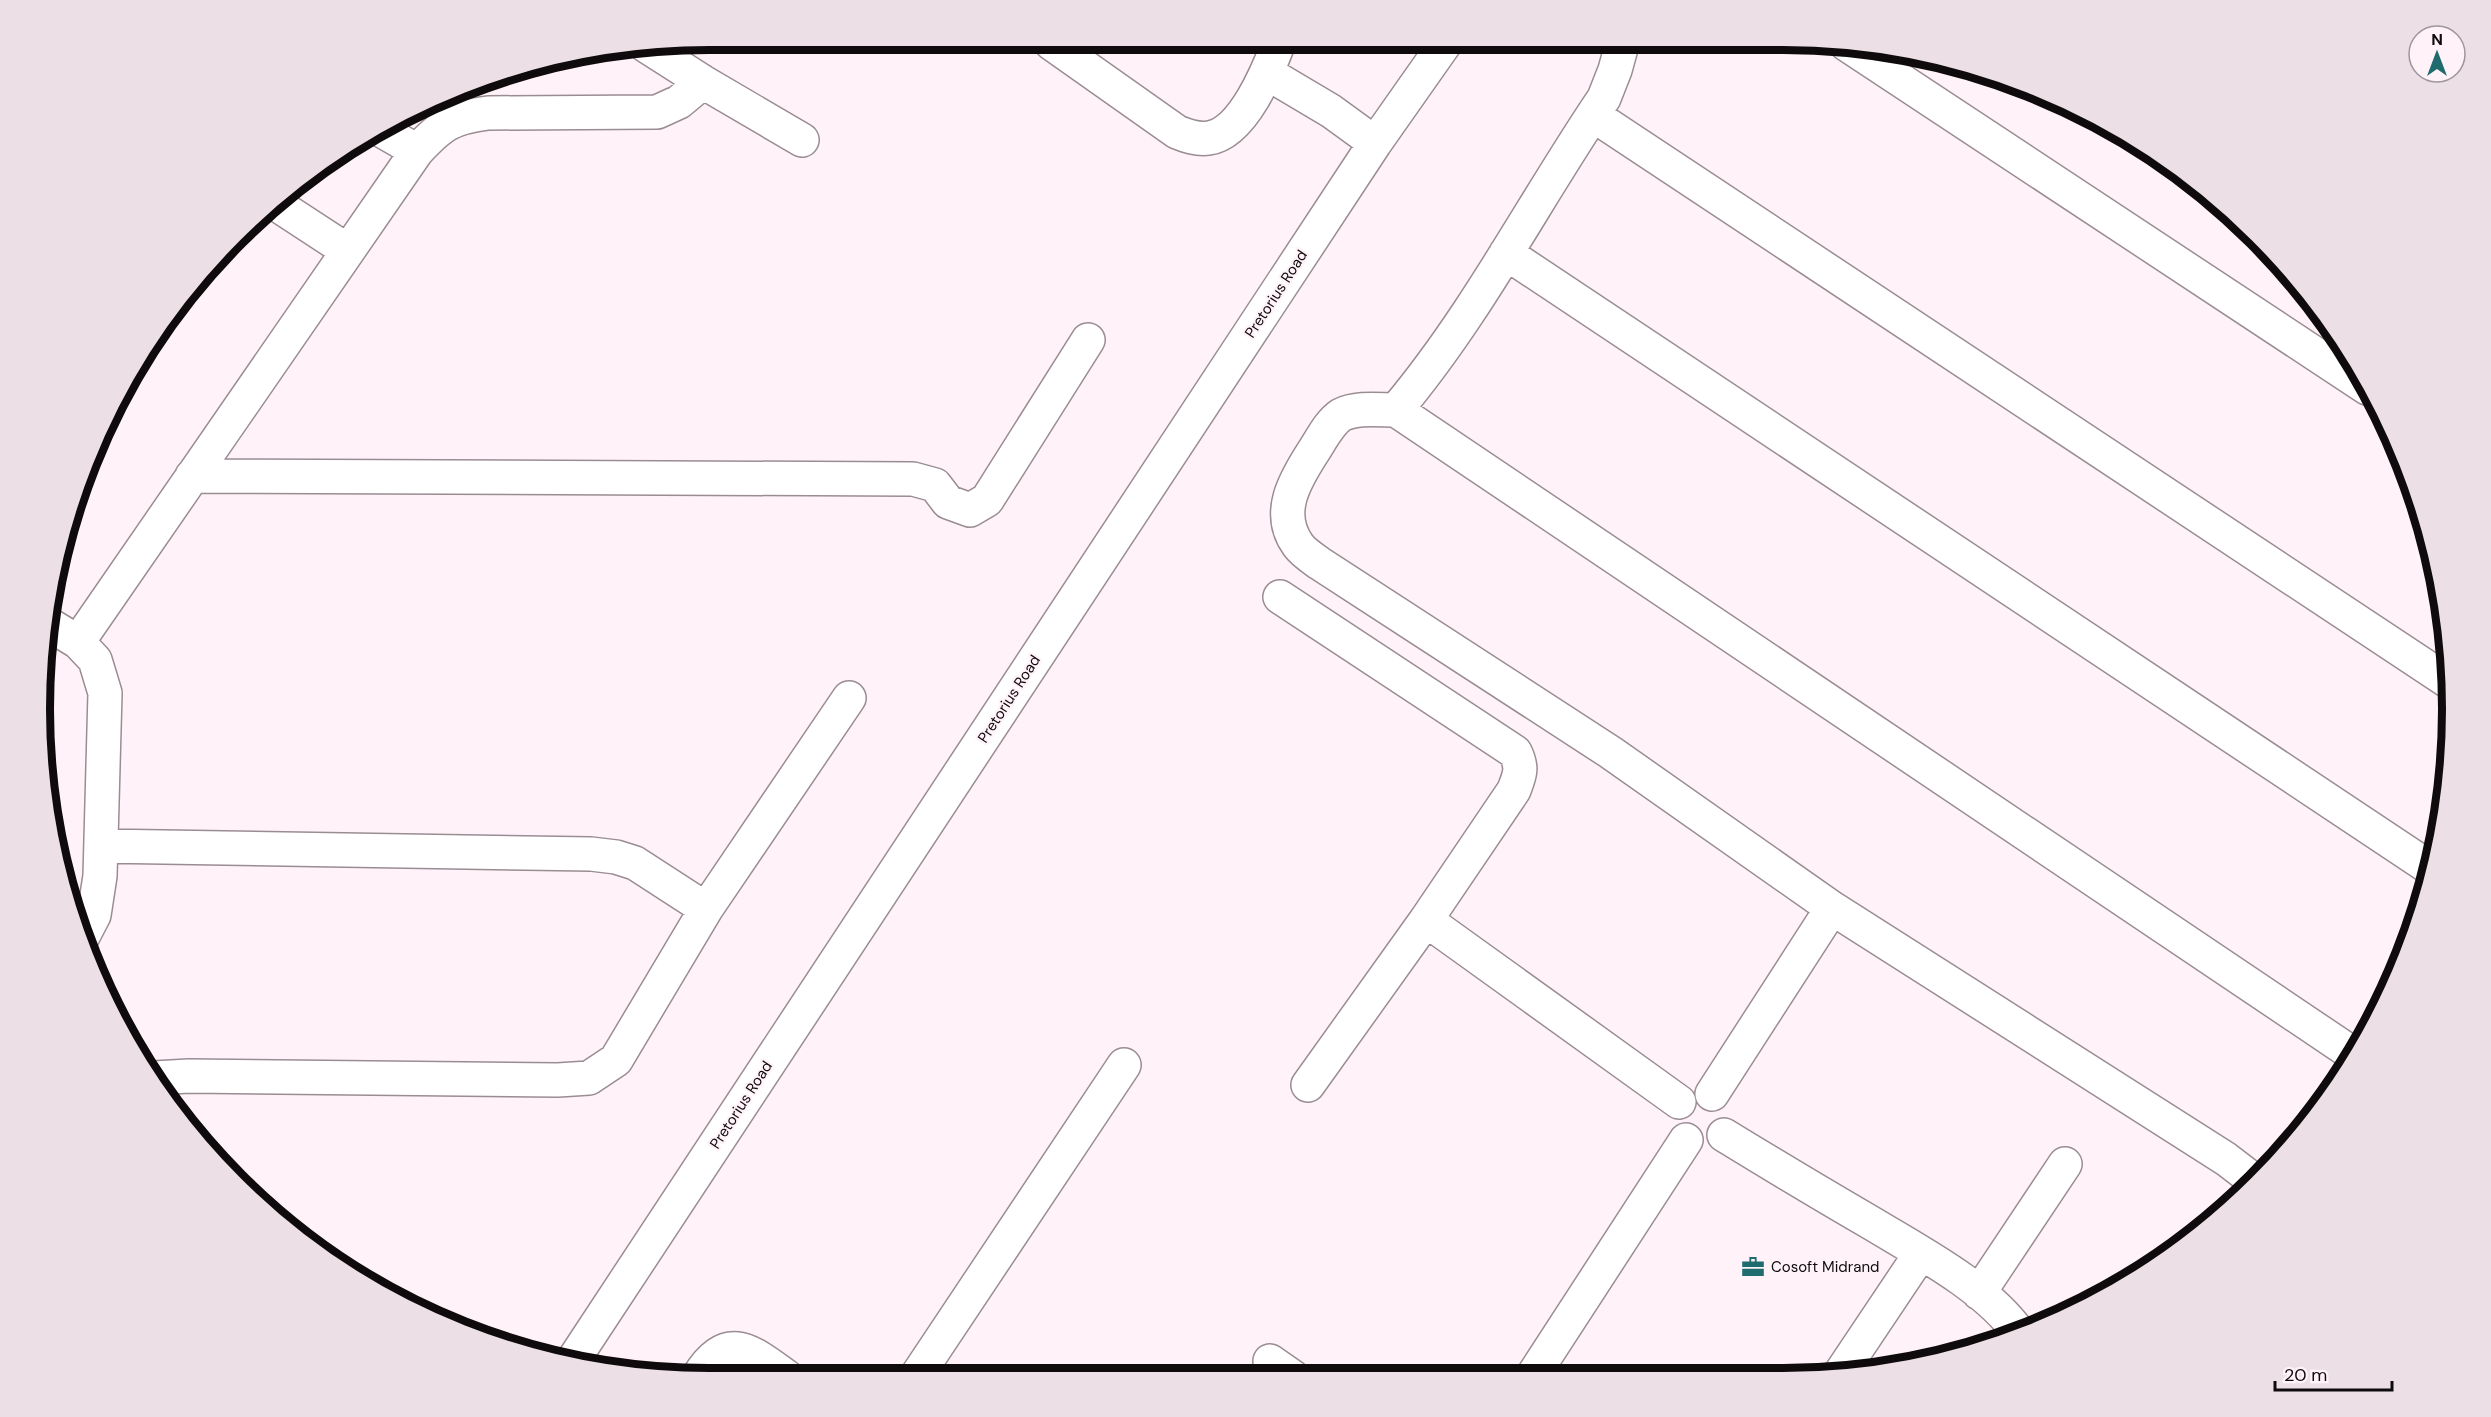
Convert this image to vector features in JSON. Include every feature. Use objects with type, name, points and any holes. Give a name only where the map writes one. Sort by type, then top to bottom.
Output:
[{"type":"street","points":[[1061,50],[1177,132],[1209,138],[1230,130],[1268,73],[1276,50]]},
{"type":"street","name":"Pretorius Road","points":[[577,1354],[1375,143],[1440,50]]},
{"type":"street","points":[[1396,410],[1423,378],[1506,254],[1593,115],[1610,85],[1620,50]]},
{"type":"street","points":[[656,52],[802,140]]},
{"type":"street","points":[[1862,54],[2353,379]]},
{"type":"street","points":[[1268,73],[1331,111],[1375,143]]},
{"type":"street","points":[[78,642],[417,151],[437,129],[461,117],[488,114],[657,112],[679,102],[703,82]]},
{"type":"street","points":[[1593,115],[2441,676]]},
{"type":"street","points":[[387,134],[417,151]]},
{"type":"street","points":[[281,207],[348,252]]},
{"type":"street","points":[[1506,254],[2423,863]]},
{"type":"street","points":[[192,476],[913,479],[936,485],[948,502],[970,510],[987,500],[1088,340]]},
{"type":"street","points":[[2247,1175],[2226,1159],[1833,908],[1610,752],[1319,563],[1299,547],[1288,530],[1287,507],[1291,491],[1332,423],[1343,414],[1352,411],[1396,410],[2346,1049]]},
{"type":"street","points":[[1280,597],[1515,752],[1522,774],[1514,790],[1426,920],[1308,1085]]},
{"type":"street","points":[[54,628],[78,642],[95,660],[105,693],[100,876],[93,915],[87,928]]},
{"type":"street","points":[[163,1077],[558,1080],[590,1078],[616,1060],[706,909],[849,698]]},
{"type":"street","points":[[100,846],[591,854],[616,857],[635,863],[706,909]]},
{"type":"street","points":[[1712,1094],[1833,908]]},
{"type":"street","points":[[1426,920],[1679,1102]]},
{"type":"street","points":[[922,1368],[1124,1065]]},
{"type":"street","points":[[1701,1091],[1712,1094],[1722,1101],[1728,1112],[1729,1124],[1724,1135],[1714,1143],[1702,1146],[1690,1144],[1680,1137],[1675,1126],[1674,1113],[1679,1102],[1688,1095],[1701,1091]]},
{"type":"street","points":[[1724,1135],[1921,1253],[1979,1293],[2014,1325]]},
{"type":"street","points":[[1538,1368],[1686,1140]]},
{"type":"street","points":[[1979,1293],[2065,1164]]},
{"type":"street","points":[[1847,1364],[1921,1253]]},
{"type":"street","points":[[703,1368],[709,1358],[721,1350],[733,1348],[749,1351],[775,1368]]},
{"type":"place","name":"Cosoft Midrand","points":[[1753,1267]]}]
